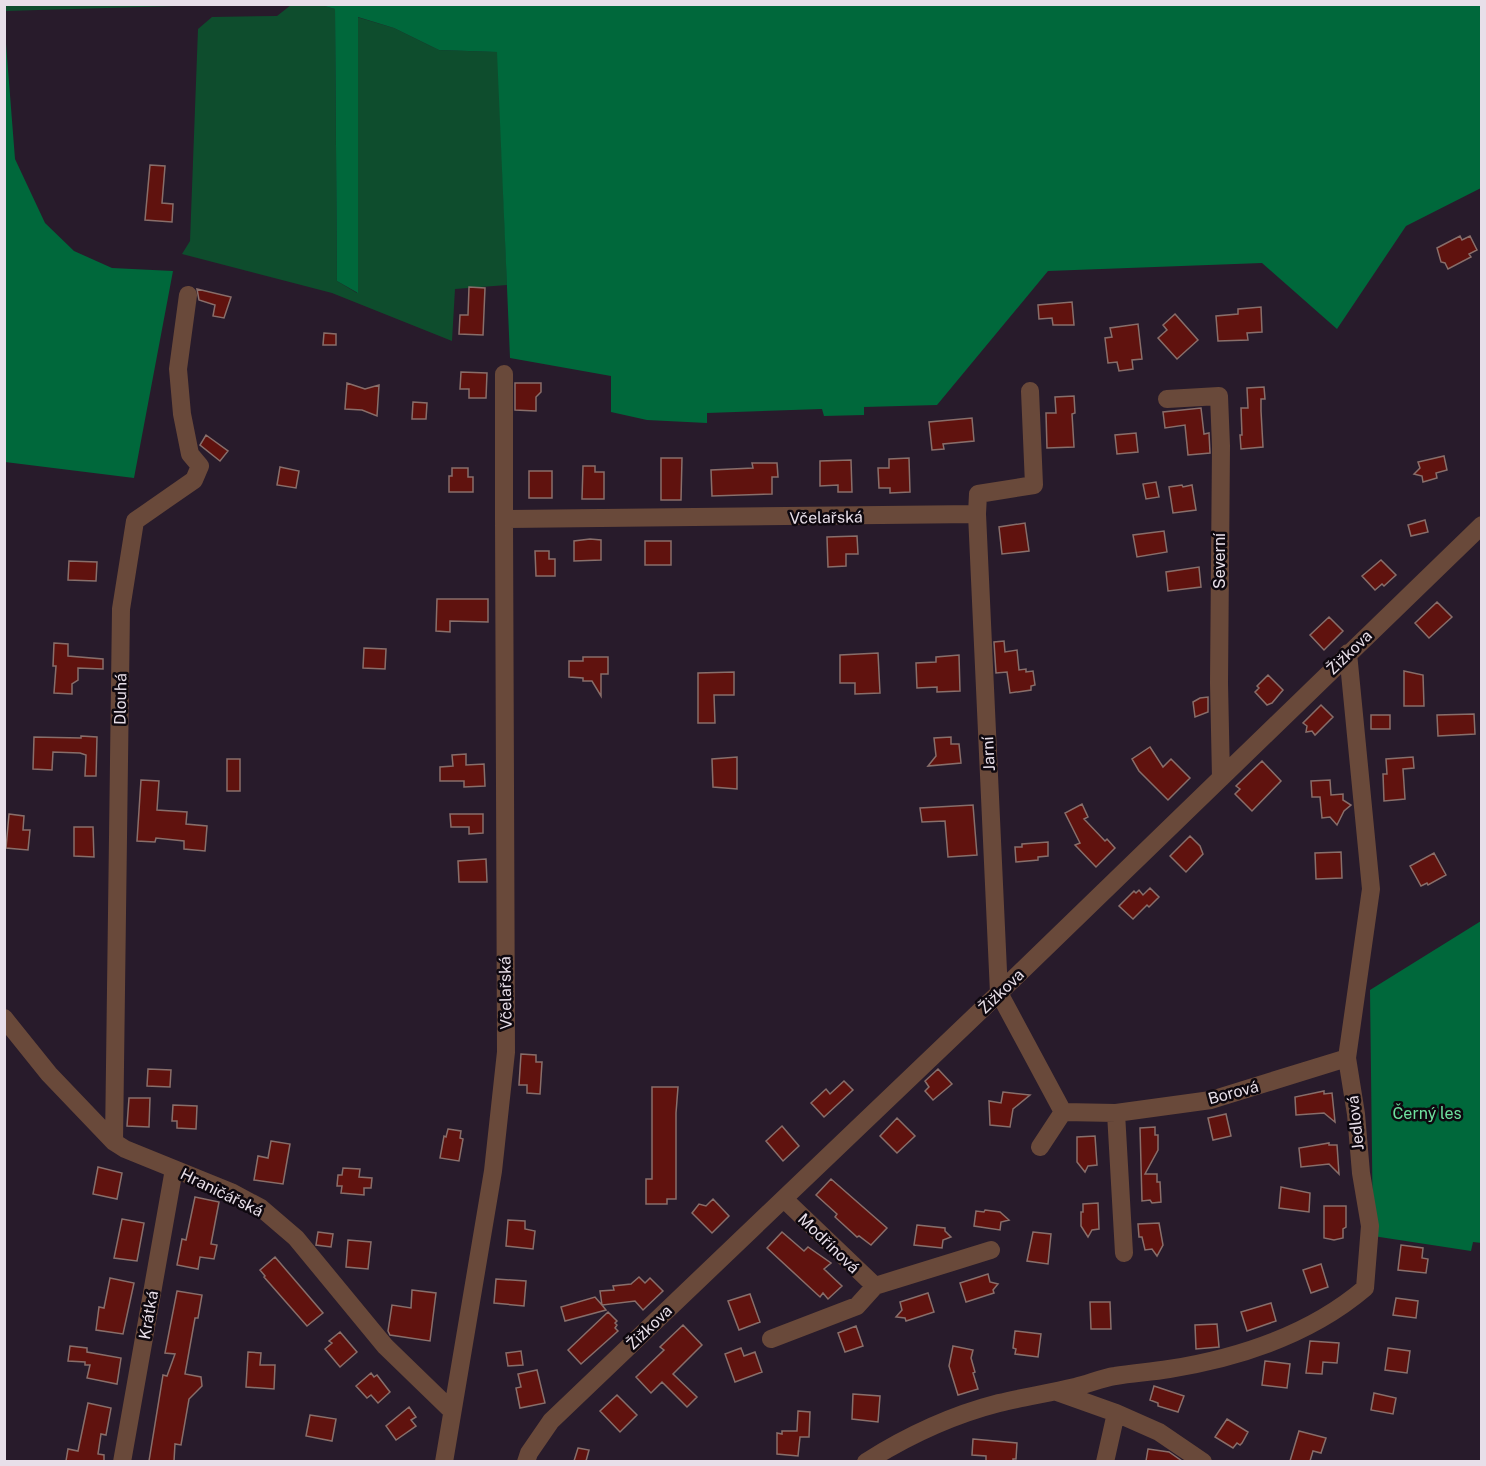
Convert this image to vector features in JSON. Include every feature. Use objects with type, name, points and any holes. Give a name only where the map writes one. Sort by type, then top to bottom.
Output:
[{"type":"street","name":"Dlouhá","points":[[114,1142],[121,609],[135,521],[194,480],[200,466],[190,454],[182,414],[178,369],[188,295]]},
{"type":"street","name":"Včelařská","points":[[444,1461],[493,1172],[506,1052],[504,374]]},
{"type":"street","points":[[976,514],[978,494],[1034,485],[1030,391]]},
{"type":"street","name":"Severní","points":[[1167,399],[1219,396],[1221,446],[1218,682],[1221,778]]},
{"type":"street","name":"Včelařská","points":[[504,519],[976,514]]},
{"type":"street","name":"Jarní","points":[[976,514],[999,993]]},
{"type":"street","name":"Žižkova","points":[[526,1461],[551,1421],[784,1200],[1482,525]]},
{"type":"street","name":"Jedlová","points":[[1055,1392],[1113,1376],[1170,1369],[1221,1359],[1281,1339],[1348,1302],[1365,1288],[1370,1226],[1347,1058],[1371,889],[1348,653]]},
{"type":"street","points":[[999,993],[1063,1113],[1040,1147]]},
{"type":"street","name":"Hraničářská","points":[[4,1018],[49,1074],[114,1142],[124,1149],[231,1192],[261,1208],[296,1238],[385,1346],[451,1410]]},
{"type":"street","name":"Borová","points":[[1063,1113],[1116,1113],[1211,1100],[1347,1058]]},
{"type":"street","points":[[1116,1113],[1124,1253]]},
{"type":"street","name":"Krátká","points":[[122,1461],[174,1169]]},
{"type":"street","name":"Modřínová","points":[[784,1200],[875,1286]]},
{"type":"street","name":"Modřínová","points":[[771,1338],[857,1306],[875,1286],[991,1250]]},
{"type":"street","points":[[866,1461],[931,1426],[998,1403],[1055,1392],[1116,1413],[1159,1432],[1203,1461]]},
{"type":"street","points":[[1105,1461],[1116,1413]]},
{"type":"green space","points":[[5,4],[210,4],[210,5],[5,11]]},
{"type":"green space","points":[[291,5],[321,5],[335,9],[337,281],[357,293],[357,17],[394,28],[439,50],[498,52],[507,285],[455,289],[452,341],[332,293],[182,254],[190,241],[198,29],[212,17],[277,16]]},
{"type":"green space","points":[[321,5],[1481,5],[1481,188],[1406,226],[1337,329],[1262,263],[1048,271],[937,405],[864,407],[864,415],[824,416],[822,409],[707,413],[707,423],[647,420],[611,412],[611,376],[510,358],[497,52],[439,50],[394,28],[358,17],[358,293],[337,281],[335,9]]},
{"type":"green space","points":[[5,31],[15,159],[45,223],[74,251],[112,268],[173,271],[134,478],[5,462]]},
{"type":"green space","name":"Černý les","points":[[1481,921],[1482,1243],[1473,1242],[1471,1251],[1373,1236],[1370,990]]},
{"type":"building","points":[[150,165],[165,166],[162,203],[173,204],[172,222],[145,220]]},
{"type":"building","points":[[1460,236],[1462,240],[1470,236],[1477,250],[1469,254],[1471,257],[1448,269],[1445,263],[1441,262],[1437,248]]},
{"type":"building","points":[[469,287],[485,288],[483,335],[459,334],[460,315],[468,315]]},
{"type":"building","points":[[197,289],[231,297],[224,318],[213,316],[215,305],[199,300]]},
{"type":"building","points":[[1072,302],[1074,325],[1053,325],[1052,318],[1039,319],[1038,305]]},
{"type":"building","points":[[1261,307],[1262,332],[1247,333],[1248,340],[1218,341],[1216,316],[1238,314],[1238,309]]},
{"type":"building","points":[[1175,314],[1198,340],[1177,359],[1158,338],[1167,330],[1163,325]]},
{"type":"building","points":[[1138,324],[1142,359],[1132,360],[1133,369],[1119,371],[1117,362],[1108,363],[1105,338],[1112,337],[1110,328]]},
{"type":"building","points":[[324,333],[336,334],[336,345],[323,345]]},
{"type":"building","points":[[461,372],[487,373],[486,398],[469,398],[469,389],[460,389]]},
{"type":"building","points":[[347,383],[365,389],[379,385],[377,416],[362,410],[345,409]]},
{"type":"building","points":[[515,383],[541,383],[541,392],[536,397],[536,411],[515,410]]},
{"type":"building","points":[[1264,387],[1265,399],[1261,399],[1263,447],[1241,449],[1241,408],[1248,408],[1247,388]]},
{"type":"building","points":[[1074,396],[1075,413],[1072,414],[1074,447],[1047,448],[1046,413],[1056,413],[1055,397]]},
{"type":"building","points":[[413,402],[427,403],[426,419],[412,419]]},
{"type":"building","points":[[1201,408],[1204,434],[1209,433],[1210,453],[1188,455],[1185,425],[1165,428],[1163,412]]},
{"type":"building","points":[[972,418],[974,441],[943,444],[944,449],[932,450],[929,422]]},
{"type":"building","points":[[1136,433],[1138,452],[1117,454],[1115,435]]},
{"type":"building","points":[[206,435],[228,451],[220,461],[200,445]]},
{"type":"building","points":[[1444,456],[1447,470],[1436,473],[1437,478],[1423,482],[1422,476],[1414,474],[1420,468],[1418,462]]},
{"type":"building","points":[[661,458],[682,458],[681,500],[661,500]]},
{"type":"building","points":[[909,458],[910,492],[890,493],[890,488],[879,488],[878,468],[889,468],[889,459]]},
{"type":"building","points":[[851,460],[852,492],[838,492],[838,485],[820,486],[820,461]]},
{"type":"building","points":[[752,463],[777,463],[778,477],[772,477],[772,494],[712,496],[711,470],[753,468]]},
{"type":"building","points":[[583,466],[595,466],[595,472],[604,472],[604,499],[582,499]]},
{"type":"building","points":[[280,467],[299,471],[296,488],[277,485]]},
{"type":"building","points":[[452,468],[468,468],[468,477],[473,477],[473,492],[449,492],[449,476],[452,476]]},
{"type":"building","points":[[529,471],[552,471],[552,498],[529,498]]},
{"type":"building","points":[[1156,482],[1159,497],[1146,499],[1143,484]]},
{"type":"building","points":[[1182,485],[1183,487],[1192,485],[1196,510],[1173,513],[1169,487]]},
{"type":"building","points":[[1425,520],[1428,532],[1411,536],[1408,525]]},
{"type":"building","points":[[1025,523],[1029,551],[1002,554],[999,527]]},
{"type":"building","points":[[1164,531],[1167,552],[1137,557],[1133,535]]},
{"type":"building","points":[[857,536],[858,554],[846,554],[846,566],[828,567],[827,537]]},
{"type":"building","points":[[601,540],[601,560],[574,561],[574,541]]},
{"type":"building","points":[[645,541],[671,541],[671,565],[645,565]]},
{"type":"building","points":[[535,551],[549,551],[549,559],[555,559],[555,576],[536,576]]},
{"type":"building","points":[[1381,560],[1396,575],[1384,586],[1382,584],[1375,590],[1362,576]]},
{"type":"building","points":[[69,561],[97,562],[96,581],[68,580]]},
{"type":"building","points":[[1199,567],[1201,587],[1168,591],[1166,572]]},
{"type":"building","points":[[437,599],[488,599],[488,622],[450,621],[450,632],[436,631]]},
{"type":"building","points":[[1437,602],[1452,617],[1429,638],[1415,623]]},
{"type":"building","points":[[1329,617],[1343,631],[1324,650],[1310,635]]},
{"type":"building","points":[[1004,641],[1005,652],[1017,650],[1019,670],[1033,671],[1035,685],[1031,686],[1031,690],[1010,693],[1007,672],[996,673],[994,642]]},
{"type":"building","points":[[54,643],[68,644],[68,656],[103,659],[103,669],[78,668],[78,680],[72,684],[72,694],[54,693],[56,666],[53,666]]},
{"type":"building","points":[[364,648],[386,649],[385,669],[363,668]]},
{"type":"building","points":[[878,653],[880,693],[855,694],[855,683],[840,683],[840,655]]},
{"type":"building","points":[[959,655],[960,691],[937,692],[937,687],[917,688],[916,663],[936,662],[936,657]]},
{"type":"building","points":[[583,657],[608,657],[608,674],[601,674],[601,696],[592,681],[569,677],[569,661],[583,661]]},
{"type":"building","points":[[1404,671],[1423,675],[1424,706],[1404,706]]},
{"type":"building","points":[[734,672],[734,695],[714,695],[715,723],[698,723],[698,673]]},
{"type":"building","points":[[1268,675],[1283,690],[1272,703],[1267,705],[1255,692],[1259,688],[1257,686]]},
{"type":"building","points":[[1208,697],[1208,712],[1195,717],[1193,702]]},
{"type":"building","points":[[1321,705],[1333,717],[1315,735],[1312,731],[1306,732],[1307,726],[1303,723]]},
{"type":"building","points":[[1474,714],[1475,734],[1438,736],[1437,715]]},
{"type":"building","points":[[1371,715],[1390,715],[1390,729],[1371,729]]},
{"type":"building","points":[[81,736],[97,737],[96,776],[85,776],[86,755],[80,753],[53,752],[52,770],[33,769],[34,737],[81,738]]},
{"type":"building","points":[[951,737],[951,744],[959,744],[961,763],[928,766],[936,756],[934,738]]},
{"type":"building","points":[[1150,747],[1163,767],[1171,759],[1190,778],[1168,800],[1139,771],[1132,759]]},
{"type":"building","points":[[466,754],[466,765],[484,764],[485,786],[464,787],[464,781],[440,781],[440,767],[453,766],[452,755]]},
{"type":"building","points":[[737,757],[737,789],[713,787],[712,759]]},
{"type":"building","points":[[1413,757],[1414,768],[1403,769],[1405,799],[1384,801],[1383,774],[1387,774],[1386,759]]},
{"type":"building","points":[[227,759],[240,759],[240,791],[227,791]]},
{"type":"building","points":[[1262,761],[1281,781],[1252,811],[1235,794],[1240,789],[1236,786]]},
{"type":"building","points":[[141,780],[159,781],[157,810],[187,812],[186,824],[207,826],[205,851],[184,849],[184,841],[156,838],[155,842],[137,841]]},
{"type":"building","points":[[1330,780],[1331,795],[1343,794],[1343,800],[1351,805],[1344,811],[1337,825],[1330,817],[1322,818],[1320,797],[1312,797],[1311,781]]},
{"type":"building","points":[[1082,804],[1088,817],[1084,819],[1115,848],[1096,867],[1075,845],[1080,843],[1065,813]]},
{"type":"building","points":[[973,805],[977,855],[948,857],[945,821],[922,822],[920,808]]},
{"type":"building","points":[[9,814],[24,816],[23,830],[30,830],[28,850],[6,848]]},
{"type":"building","points":[[450,814],[483,814],[483,833],[469,834],[469,827],[451,827]]},
{"type":"building","points":[[74,827],[93,827],[94,857],[74,856]]},
{"type":"building","points":[[1190,836],[1200,846],[1203,854],[1186,872],[1170,856]]},
{"type":"building","points":[[1048,842],[1048,856],[1038,857],[1038,860],[1016,862],[1015,847],[1022,847],[1022,844]]},
{"type":"building","points":[[1341,852],[1342,878],[1316,879],[1315,853]]},
{"type":"building","points":[[1434,853],[1446,875],[1428,885],[1427,883],[1421,886],[1410,866]]},
{"type":"building","points":[[486,859],[487,882],[459,882],[458,861]]},
{"type":"building","points":[[1150,888],[1159,897],[1133,919],[1119,906],[1134,891],[1136,893],[1139,890],[1143,895]]},
{"type":"building","points":[[521,1054],[536,1055],[536,1062],[542,1062],[540,1094],[527,1093],[527,1085],[519,1085]]},
{"type":"building","points":[[148,1069],[171,1070],[170,1087],[147,1086]]},
{"type":"building","points":[[938,1069],[952,1084],[933,1100],[925,1091],[929,1087],[925,1081]]},
{"type":"building","points":[[844,1081],[853,1090],[824,1117],[811,1103],[826,1089],[830,1094]]},
{"type":"building","points":[[652,1087],[678,1087],[676,1199],[667,1199],[667,1204],[646,1204],[646,1179],[652,1179]]},
{"type":"building","points":[[1324,1091],[1324,1094],[1332,1093],[1335,1122],[1324,1113],[1296,1115],[1295,1097]]},
{"type":"building","points":[[1003,1092],[1030,1095],[1013,1109],[1010,1127],[990,1125],[989,1101],[1001,1103]]},
{"type":"building","points":[[129,1098],[150,1098],[149,1127],[127,1126]]},
{"type":"building","points":[[173,1105],[197,1106],[196,1129],[177,1128],[177,1121],[172,1121]]},
{"type":"building","points":[[1226,1114],[1231,1136],[1213,1140],[1208,1118]]},
{"type":"building","points":[[897,1118],[915,1136],[897,1153],[880,1136]]},
{"type":"building","points":[[782,1126],[799,1146],[783,1161],[766,1141]]},
{"type":"building","points":[[1155,1127],[1155,1135],[1158,1135],[1158,1150],[1145,1174],[1157,1174],[1157,1182],[1160,1182],[1161,1202],[1152,1203],[1150,1200],[1142,1201],[1140,1128]]},
{"type":"building","points":[[448,1129],[461,1131],[460,1138],[463,1139],[459,1161],[440,1158],[444,1136],[446,1137]]},
{"type":"building","points":[[1095,1136],[1097,1165],[1088,1166],[1085,1172],[1077,1162],[1077,1137]]},
{"type":"building","points":[[271,1141],[290,1144],[283,1184],[254,1180],[258,1156],[268,1158]]},
{"type":"building","points":[[1329,1143],[1329,1145],[1337,1145],[1339,1174],[1329,1164],[1301,1167],[1299,1148]]},
{"type":"building","points":[[98,1167],[122,1173],[117,1199],[93,1194]]},
{"type":"building","points":[[343,1168],[360,1169],[359,1177],[372,1178],[371,1188],[364,1188],[364,1195],[341,1193],[342,1186],[337,1186],[338,1175],[342,1175]]},
{"type":"building","points":[[831,1179],[887,1228],[871,1245],[859,1236],[857,1237],[835,1217],[837,1214],[816,1195]]},
{"type":"building","points":[[1281,1187],[1310,1193],[1309,1212],[1279,1208]]},
{"type":"building","points":[[195,1197],[219,1202],[211,1244],[217,1245],[214,1259],[200,1257],[198,1269],[177,1265],[182,1239],[186,1240]]},
{"type":"building","points":[[713,1199],[729,1216],[712,1233],[692,1213],[699,1204],[706,1206]]},
{"type":"building","points":[[1098,1203],[1099,1229],[1092,1230],[1088,1237],[1081,1226],[1083,1204]]},
{"type":"building","points":[[1324,1206],[1346,1206],[1346,1227],[1343,1229],[1343,1238],[1334,1240],[1324,1238]]},
{"type":"building","points":[[985,1210],[1000,1212],[1009,1220],[1001,1222],[1000,1230],[974,1226],[976,1211],[984,1212]]},
{"type":"building","points":[[122,1219],[144,1223],[137,1261],[114,1258]]},
{"type":"building","points":[[508,1220],[525,1221],[525,1229],[535,1231],[533,1249],[506,1246]]},
{"type":"building","points":[[1159,1223],[1163,1245],[1157,1256],[1152,1249],[1145,1250],[1142,1237],[1139,1237],[1138,1224]]},
{"type":"building","points":[[917,1225],[945,1228],[951,1237],[943,1240],[942,1248],[914,1245]]},
{"type":"building","points":[[318,1232],[333,1234],[331,1247],[316,1245]]},
{"type":"building","points":[[782,1232],[804,1251],[808,1247],[831,1263],[824,1269],[842,1286],[828,1299],[823,1293],[820,1297],[767,1248]]},
{"type":"building","points":[[1033,1232],[1051,1234],[1048,1264],[1027,1261]]},
{"type":"building","points":[[348,1240],[371,1242],[368,1269],[346,1267]]},
{"type":"building","points":[[1401,1245],[1423,1248],[1422,1258],[1428,1259],[1426,1273],[1398,1270]]},
{"type":"building","points":[[275,1257],[323,1313],[307,1326],[260,1270]]},
{"type":"building","points":[[1321,1264],[1328,1287],[1311,1293],[1303,1270]]},
{"type":"building","points":[[988,1274],[990,1282],[998,1284],[993,1290],[994,1293],[966,1302],[960,1283]]},
{"type":"building","points":[[639,1277],[645,1283],[650,1278],[663,1291],[643,1310],[635,1301],[602,1305],[600,1291],[614,1290],[613,1286],[631,1284]]},
{"type":"building","points":[[110,1278],[134,1283],[123,1334],[96,1330],[99,1307],[104,1308]]},
{"type":"building","points":[[496,1279],[526,1281],[524,1306],[494,1303]]},
{"type":"building","points":[[412,1290],[436,1293],[430,1341],[390,1335],[388,1331],[392,1305],[411,1308]]},
{"type":"building","points":[[177,1291],[202,1295],[198,1318],[195,1318],[185,1374],[201,1377],[202,1386],[189,1399],[181,1445],[175,1444],[174,1461],[149,1461],[163,1375],[167,1376],[175,1354],[165,1353]]},
{"type":"building","points":[[928,1293],[934,1312],[906,1321],[905,1318],[896,1317],[902,1310],[900,1302]]},
{"type":"building","points":[[750,1294],[760,1322],[739,1330],[728,1301]]},
{"type":"building","points":[[595,1297],[606,1310],[565,1321],[561,1307]]},
{"type":"building","points":[[1396,1298],[1418,1301],[1416,1318],[1393,1315]]},
{"type":"building","points":[[1090,1302],[1110,1302],[1111,1329],[1091,1329]]},
{"type":"building","points":[[1271,1303],[1276,1321],[1247,1331],[1241,1312]]},
{"type":"building","points":[[608,1312],[617,1321],[615,1328],[618,1331],[581,1364],[568,1350]]},
{"type":"building","points":[[1217,1324],[1219,1347],[1196,1349],[1195,1325]]},
{"type":"building","points":[[683,1325],[702,1345],[673,1374],[697,1397],[687,1407],[662,1382],[651,1393],[636,1377],[664,1350],[660,1347]]},
{"type":"building","points":[[856,1326],[863,1346],[845,1352],[838,1333]]},
{"type":"building","points":[[1015,1331],[1041,1334],[1038,1357],[1015,1354],[1016,1349],[1013,1348]]},
{"type":"building","points":[[340,1332],[357,1352],[340,1367],[325,1349],[332,1343],[329,1341]]},
{"type":"building","points":[[1310,1341],[1339,1343],[1337,1363],[1323,1362],[1322,1374],[1306,1373]]},
{"type":"building","points":[[70,1346],[87,1348],[87,1352],[121,1358],[117,1384],[87,1378],[90,1365],[85,1365],[85,1362],[68,1361]]},
{"type":"building","points":[[953,1346],[973,1350],[971,1358],[978,1389],[958,1395],[949,1366]]},
{"type":"building","points":[[741,1348],[744,1356],[755,1352],[762,1372],[735,1382],[725,1354]]},
{"type":"building","points":[[1388,1348],[1410,1351],[1407,1373],[1385,1370]]},
{"type":"building","points":[[521,1351],[523,1365],[508,1366],[506,1353]]},
{"type":"building","points":[[248,1352],[261,1353],[260,1365],[275,1365],[274,1389],[246,1387]]},
{"type":"building","points":[[1265,1361],[1290,1364],[1287,1388],[1262,1385]]},
{"type":"building","points":[[537,1370],[545,1403],[520,1408],[516,1388],[521,1387],[518,1374]]},
{"type":"building","points":[[371,1373],[374,1377],[377,1375],[390,1392],[378,1403],[371,1395],[367,1398],[356,1386]]},
{"type":"building","points":[[1154,1386],[1184,1396],[1178,1412],[1158,1406],[1158,1403],[1150,1400]]},
{"type":"building","points":[[1374,1393],[1396,1398],[1393,1414],[1371,1410]]},
{"type":"building","points":[[853,1394],[880,1396],[878,1422],[852,1419]]},
{"type":"building","points":[[617,1395],[637,1415],[620,1432],[600,1411]]},
{"type":"building","points":[[88,1403],[111,1408],[106,1435],[101,1434],[98,1454],[104,1455],[104,1461],[66,1461],[68,1449],[78,1451]]},
{"type":"building","points":[[409,1407],[416,1417],[411,1420],[416,1426],[396,1440],[386,1426]]},
{"type":"building","points":[[798,1411],[810,1412],[809,1437],[800,1437],[798,1456],[777,1454],[777,1433],[797,1431]]},
{"type":"building","points":[[310,1415],[336,1419],[332,1441],[306,1436]]},
{"type":"building","points":[[1227,1419],[1248,1432],[1242,1443],[1240,1445],[1237,1443],[1233,1448],[1215,1437]]},
{"type":"building","points":[[1299,1431],[1326,1438],[1321,1453],[1313,1451],[1310,1461],[1290,1461]]},
{"type":"building","points":[[973,1439],[1017,1443],[1016,1459],[986,1461],[986,1456],[972,1455]]},
{"type":"building","points":[[578,1448],[589,1450],[586,1461],[574,1461]]},
{"type":"building","points":[[1148,1449],[1169,1452],[1182,1461],[1146,1461]]}]
